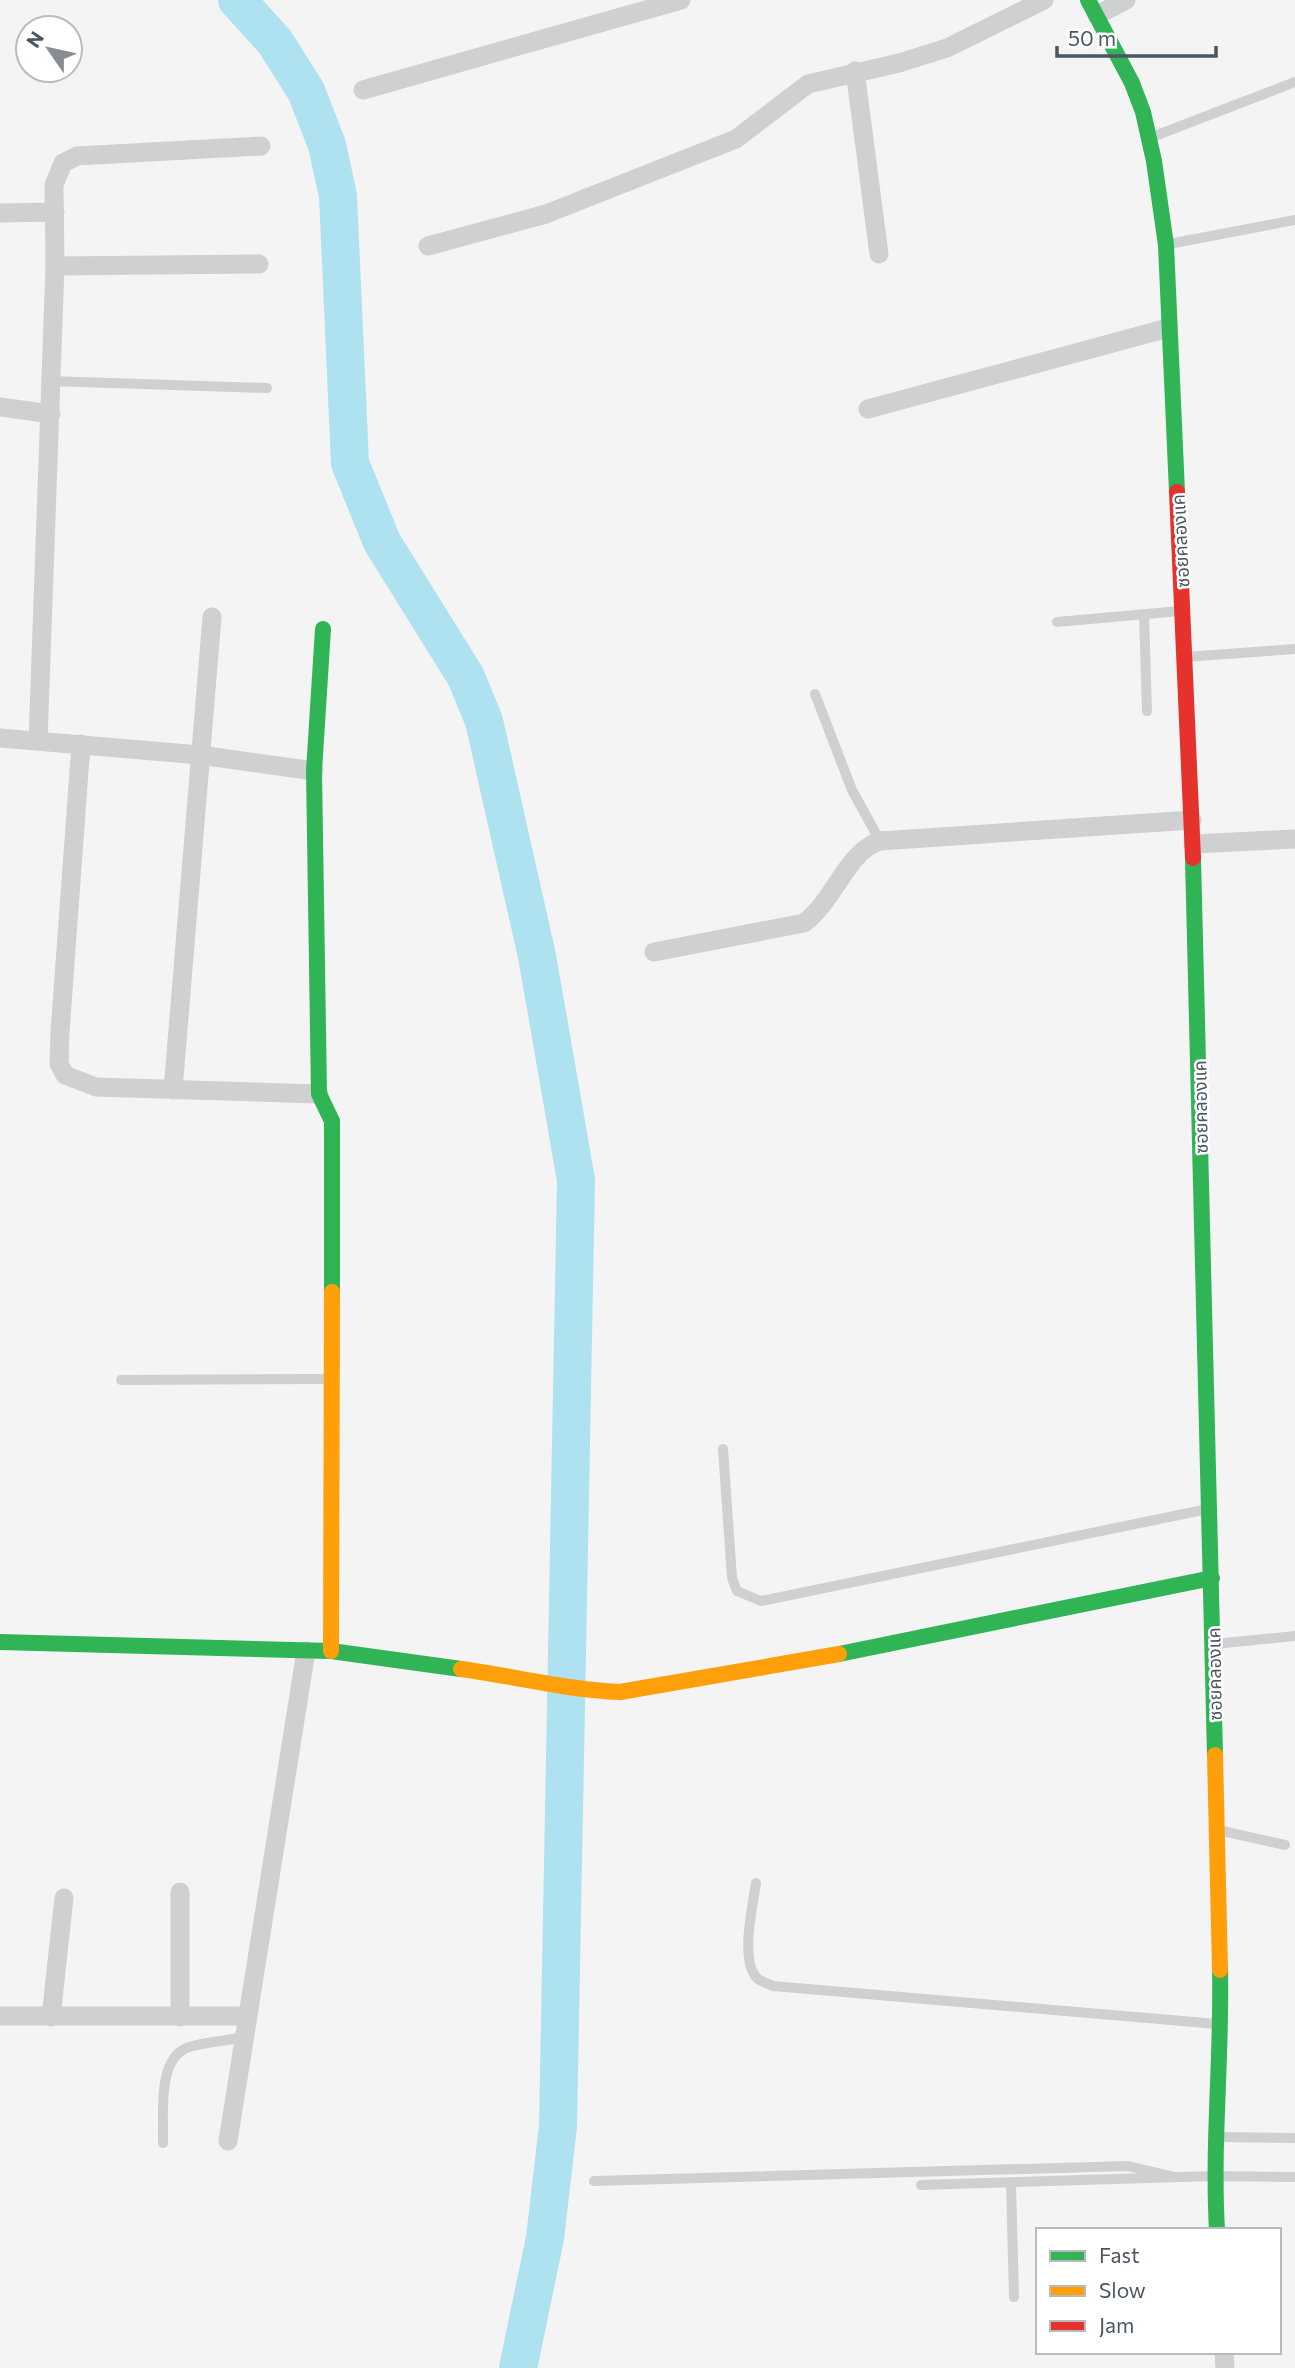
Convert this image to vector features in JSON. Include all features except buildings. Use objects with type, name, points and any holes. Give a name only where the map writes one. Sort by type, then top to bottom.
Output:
[{"type":"street","points":[[363,90],[681,0]]},
{"type":"street","points":[[428,246],[546,214],[736,139],[807,84],[899,63],[947,48],[1044,0]]},
{"type":"street","points":[[1093,8],[1126,0]]},
{"type":"street","name":"ซอยคลองแค","points":[[1093,8],[1130,79],[1143,113],[1166,244],[1193,844],[1212,1578],[1221,2024],[1218,2137],[1214,2176],[1217,2228]]},
{"type":"street","points":[[855,71],[879,254]]},
{"type":"street","points":[[37,741],[51,414],[54,185],[63,163],[77,156],[261,146]]},
{"type":"street","points":[[0,214],[55,212]]},
{"type":"street","points":[[55,266],[259,264]]},
{"type":"street","points":[[868,409],[1168,328]]},
{"type":"street","points":[[0,407],[51,414]]},
{"type":"street","points":[[173,1090],[212,617]]},
{"type":"street","points":[[323,629],[314,771],[319,1094],[332,1121],[331,1651]]},
{"type":"street","points":[[0,738],[200,755],[314,771]]},
{"type":"street","points":[[81,744],[59,1063],[65,1075],[96,1087],[319,1094]]},
{"type":"street","points":[[654,952],[804,923],[819,912],[861,851],[880,841],[1192,820]]},
{"type":"street","points":[[1193,844],[1295,839]]},
{"type":"street","points":[[0,1642],[331,1651],[539,1680],[588,1691],[639,1690],[816,1659],[1212,1578]]},
{"type":"street","points":[[228,2141],[306,1651]]},
{"type":"street","points":[[180,1892],[180,2017]]},
{"type":"street","points":[[51,2017],[64,1898]]},
{"type":"street","points":[[0,2016],[247,2015]]},
{"type":"lane","points":[[1149,138],[1295,82]]},
{"type":"lane","points":[[1166,244],[1295,220]]},
{"type":"lane","points":[[50,381],[267,388]]},
{"type":"lane","points":[[1057,622],[1184,610]]},
{"type":"lane","points":[[1144,614],[1147,711]]},
{"type":"lane","points":[[1185,657],[1295,649]]},
{"type":"lane","points":[[815,694],[852,790],[880,841]]},
{"type":"lane","points":[[121,1380],[332,1380]]},
{"type":"lane","points":[[723,1448],[732,1577],[737,1591],[761,1601],[1210,1509]]},
{"type":"lane","points":[[1213,1644],[1295,1636]]},
{"type":"lane","points":[[1217,1830],[1286,1845]]},
{"type":"lane","points":[[756,1883],[748,1935],[749,1962],[757,1979],[773,1986],[1221,2024]]},
{"type":"lane","points":[[163,2143],[166,2078],[174,2057],[187,2048],[244,2037]]},
{"type":"lane","points":[[1218,2137],[1295,2137]]},
{"type":"lane","points":[[594,2181],[1128,2166],[1175,2177]]},
{"type":"lane","points":[[921,2185],[1214,2176],[1295,2177]]},
{"type":"lane","points":[[1011,2184],[1014,2297]]},
{"type":"waterway","points":[[237,0],[275,42],[306,91],[327,145],[338,196],[350,463],[382,542],[466,677],[484,721],[537,956],[576,1180],[558,2126],[545,2238],[518,2368]]},
{"type":"traffic: fast","points":[[1088,0],[1132,83],[1143,112],[1154,161],[1166,245],[1177,492]]},
{"type":"traffic: fast","points":[[323,629],[314,771],[319,1094],[332,1121],[332,1292]]},
{"type":"traffic: fast","points":[[1193,858],[1215,1755]]},
{"type":"traffic: fast","points":[[839,1654],[1212,1578]]},
{"type":"traffic: fast","points":[[0,1642],[331,1651],[461,1669]]},
{"type":"traffic: fast","points":[[1217,2228],[1220,1970]]},
{"type":"traffic: slow","points":[[331,1651],[332,1292]]},
{"type":"traffic: slow","points":[[461,1669],[560,1686],[620,1692],[839,1654]]},
{"type":"traffic: slow","points":[[1215,1755],[1220,1970]]},
{"type":"traffic: jam","points":[[1177,492],[1193,858]]}]
